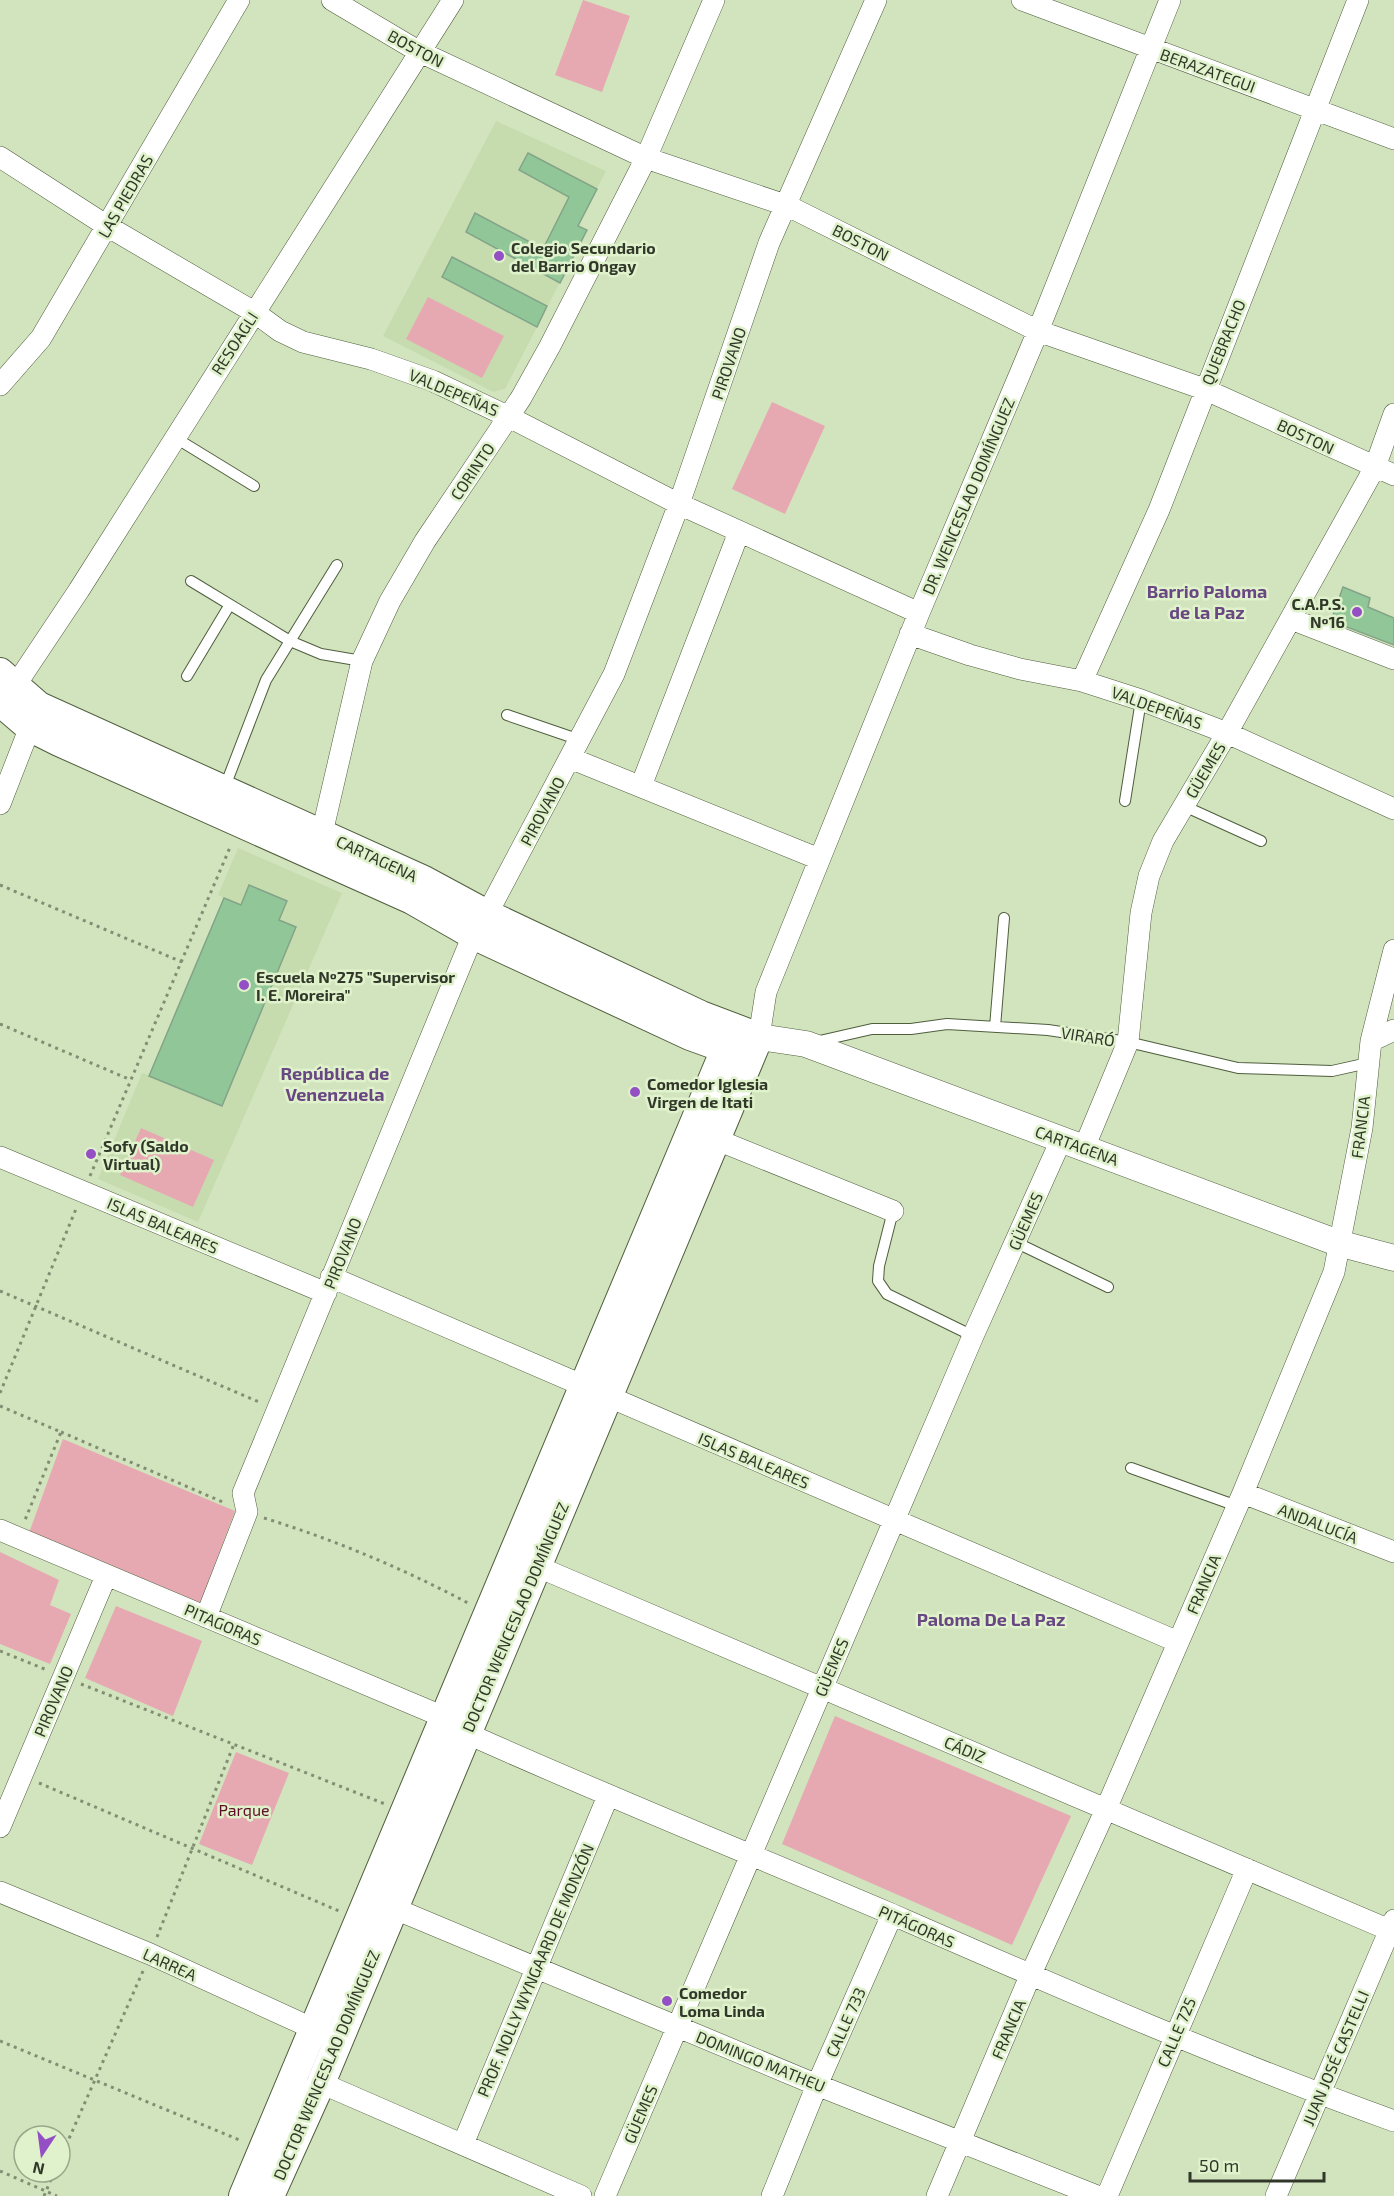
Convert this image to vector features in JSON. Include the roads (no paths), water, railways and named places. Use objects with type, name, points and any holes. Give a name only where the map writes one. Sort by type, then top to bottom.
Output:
[{"type":"main road","name":"CARTAGENA","points":[[5,686],[34,716],[240,824],[316,844],[424,880],[480,925],[700,1015],[740,1038]]},
{"type":"main road","name":"CARTAGENA","points":[[34,716],[224,790],[316,844]]},
{"type":"main road","name":"DOCTOR WENCESLAO DOMÍNGUEZ","points":[[243,2196],[263,2150],[393,1908],[456,1725],[488,1614],[715,1139],[740,1038]]},
{"type":"main road","name":"DOCTOR WENCESLAO DOMÍNGUEZ","points":[[270,2196],[321,2083],[326,2035],[360,1920],[406,1812],[456,1725],[536,1566],[596,1391],[740,1038]]},
{"type":"street","name":"LAS PIEDRAS","points":[[0,385],[41,338],[239,0]]},
{"type":"street","name":"BOSTON","points":[[332,0],[418,51],[646,158],[788,206],[1038,331],[1204,389],[1384,471]]},
{"type":"street","name":"RESOAGLI","points":[[5,686],[79,590],[418,51],[453,0]]},
{"type":"street","name":"CORINTO","points":[[316,844],[362,661],[390,601],[425,541],[509,417],[550,346],[646,158],[714,0]]},
{"type":"street","name":"PIROVANO","points":[[206,1617],[247,1512],[243,1493],[480,925],[614,674],[679,504],[770,243],[876,0]]},
{"type":"street","name":"BERAZATEGUI","points":[[1022,0],[1394,139]]},
{"type":"street","name":"DR. WENCESLAO DOMÍNGUEZ","points":[[740,1038],[766,992],[910,634],[1038,331],[1170,0]]},
{"type":"street","name":"QUEBRACHO","points":[[1082,681],[1155,520],[1204,389],[1358,0]]},
{"type":"street","name":"VALDEPEÑAS","points":[[0,157],[107,226],[254,312],[280,332],[303,342],[371,359],[433,381],[679,504],[919,613]]},
{"type":"street","name":"GÜEMES","points":[[605,2196],[1015,1242],[1073,1144],[1128,1042],[1141,913],[1149,876],[1163,841],[1291,619],[1384,471],[1394,414]]},
{"type":"street","points":[[641,786],[739,532]]},
{"type":"street","points":[[1291,619],[1394,659]]},
{"type":"street","name":"VALDEPEÑAS","points":[[910,634],[1020,669],[1082,681],[1141,700],[1227,733],[1394,809]]},
{"type":"street","points":[[0,804],[34,716]]},
{"type":"street","points":[[575,749],[641,786],[819,859]]},
{"type":"street","name":"FRANCIA","points":[[937,2196],[1030,1976],[1106,1809],[1240,1499],[1334,1272],[1362,1128],[1371,1041],[1394,950]]},
{"type":"street","points":[[1371,1041],[1394,1030]]},
{"type":"street","name":"CARTAGENA","points":[[740,1038],[806,1044],[1338,1243],[1394,1258]]},
{"type":"street","points":[[715,1139],[893,1211]]},
{"type":"street","name":"ISLAS BALEARES","points":[[0,1157],[596,1391],[1178,1642]]},
{"type":"street","name":"ANDALUCÍA","points":[[1240,1499],[1394,1552]]},
{"type":"street","name":"PITAGORAS","points":[[9,1533],[456,1725]]},
{"type":"street","name":"CÁDIZ","points":[[536,1566],[1247,1869],[1392,1927]]},
{"type":"street","name":"PIROVANO","points":[[0,1827],[106,1576]]},
{"type":"street","name":"PITÁGORAS","points":[[456,1725],[608,1796],[752,1855],[1174,2037],[1394,2121]]},
{"type":"street","name":"PROF. NOLLY WYNGAARD DE MONZÓN","points":[[463,2144],[608,1796]]},
{"type":"street","name":"CALLE 725","points":[[1107,2196],[1247,1869]]},
{"type":"street","name":"LARREA","points":[[0,1892],[150,1954],[326,2035]]},
{"type":"street","name":"DOMINGO MATHEU","points":[[393,1908],[817,2085],[1097,2196]]},
{"type":"street","name":"CALLE 733","points":[[772,2196],[817,2085],[892,1915]]},
{"type":"street","name":"JUAN JOSÉ CASTELLI","points":[[1276,2196],[1392,1927]]},
{"type":"street","points":[[321,2083],[581,2196]]},
{"type":"lane","points":[[174,437],[254,486]]},
{"type":"lane","points":[[224,790],[266,680],[337,565]]},
{"type":"lane","points":[[192,581],[228,606],[290,641],[321,654],[362,661]]},
{"type":"lane","points":[[188,676],[228,606]]},
{"type":"lane","points":[[1125,801],[1141,700]]},
{"type":"lane","points":[[507,715],[575,749]]},
{"type":"lane","points":[[1184,806],[1261,842]]},
{"type":"lane","points":[[995,1027],[1004,918]]},
{"type":"lane","name":"VIRARÓ","points":[[806,1044],[872,1029],[911,1029],[947,1024],[1048,1030],[1128,1042],[1238,1068],[1332,1071],[1368,1063]]},
{"type":"lane","points":[[893,1211],[879,1266],[878,1281],[887,1294],[973,1336]]},
{"type":"lane","points":[[1015,1242],[1108,1287]]},
{"type":"lane","points":[[1131,1468],[1240,1499]]},
{"type":"place","name":"Colegio Secundario del Barrio Ongay","points":[[499,256]]},
{"type":"place","name":"C.A.P.S. Nº16","points":[[1357,612]]},
{"type":"place","name":"Escuela Nº275 \"Supervisor I. E. Moreira\"","points":[[244,985]]},
{"type":"place","name":"Comedor Iglesia Virgen de Itati","points":[[635,1092]]},
{"type":"place","name":"Sofy (Saldo Virtual)","points":[[91,1154]]},
{"type":"place","name":"Comedor Loma Linda","points":[[667,2001]]},
{"type":"district","name":"Barrio Paloma de la Paz","points":[[1207,601]]},
{"type":"district","name":"República de Venenzuela","points":[[335,1083]]},
{"type":"district","name":"Paloma De La Paz","points":[[991,1619]]},
{"type":"park label","name":"Parque","points":[[244,1809]]}]
